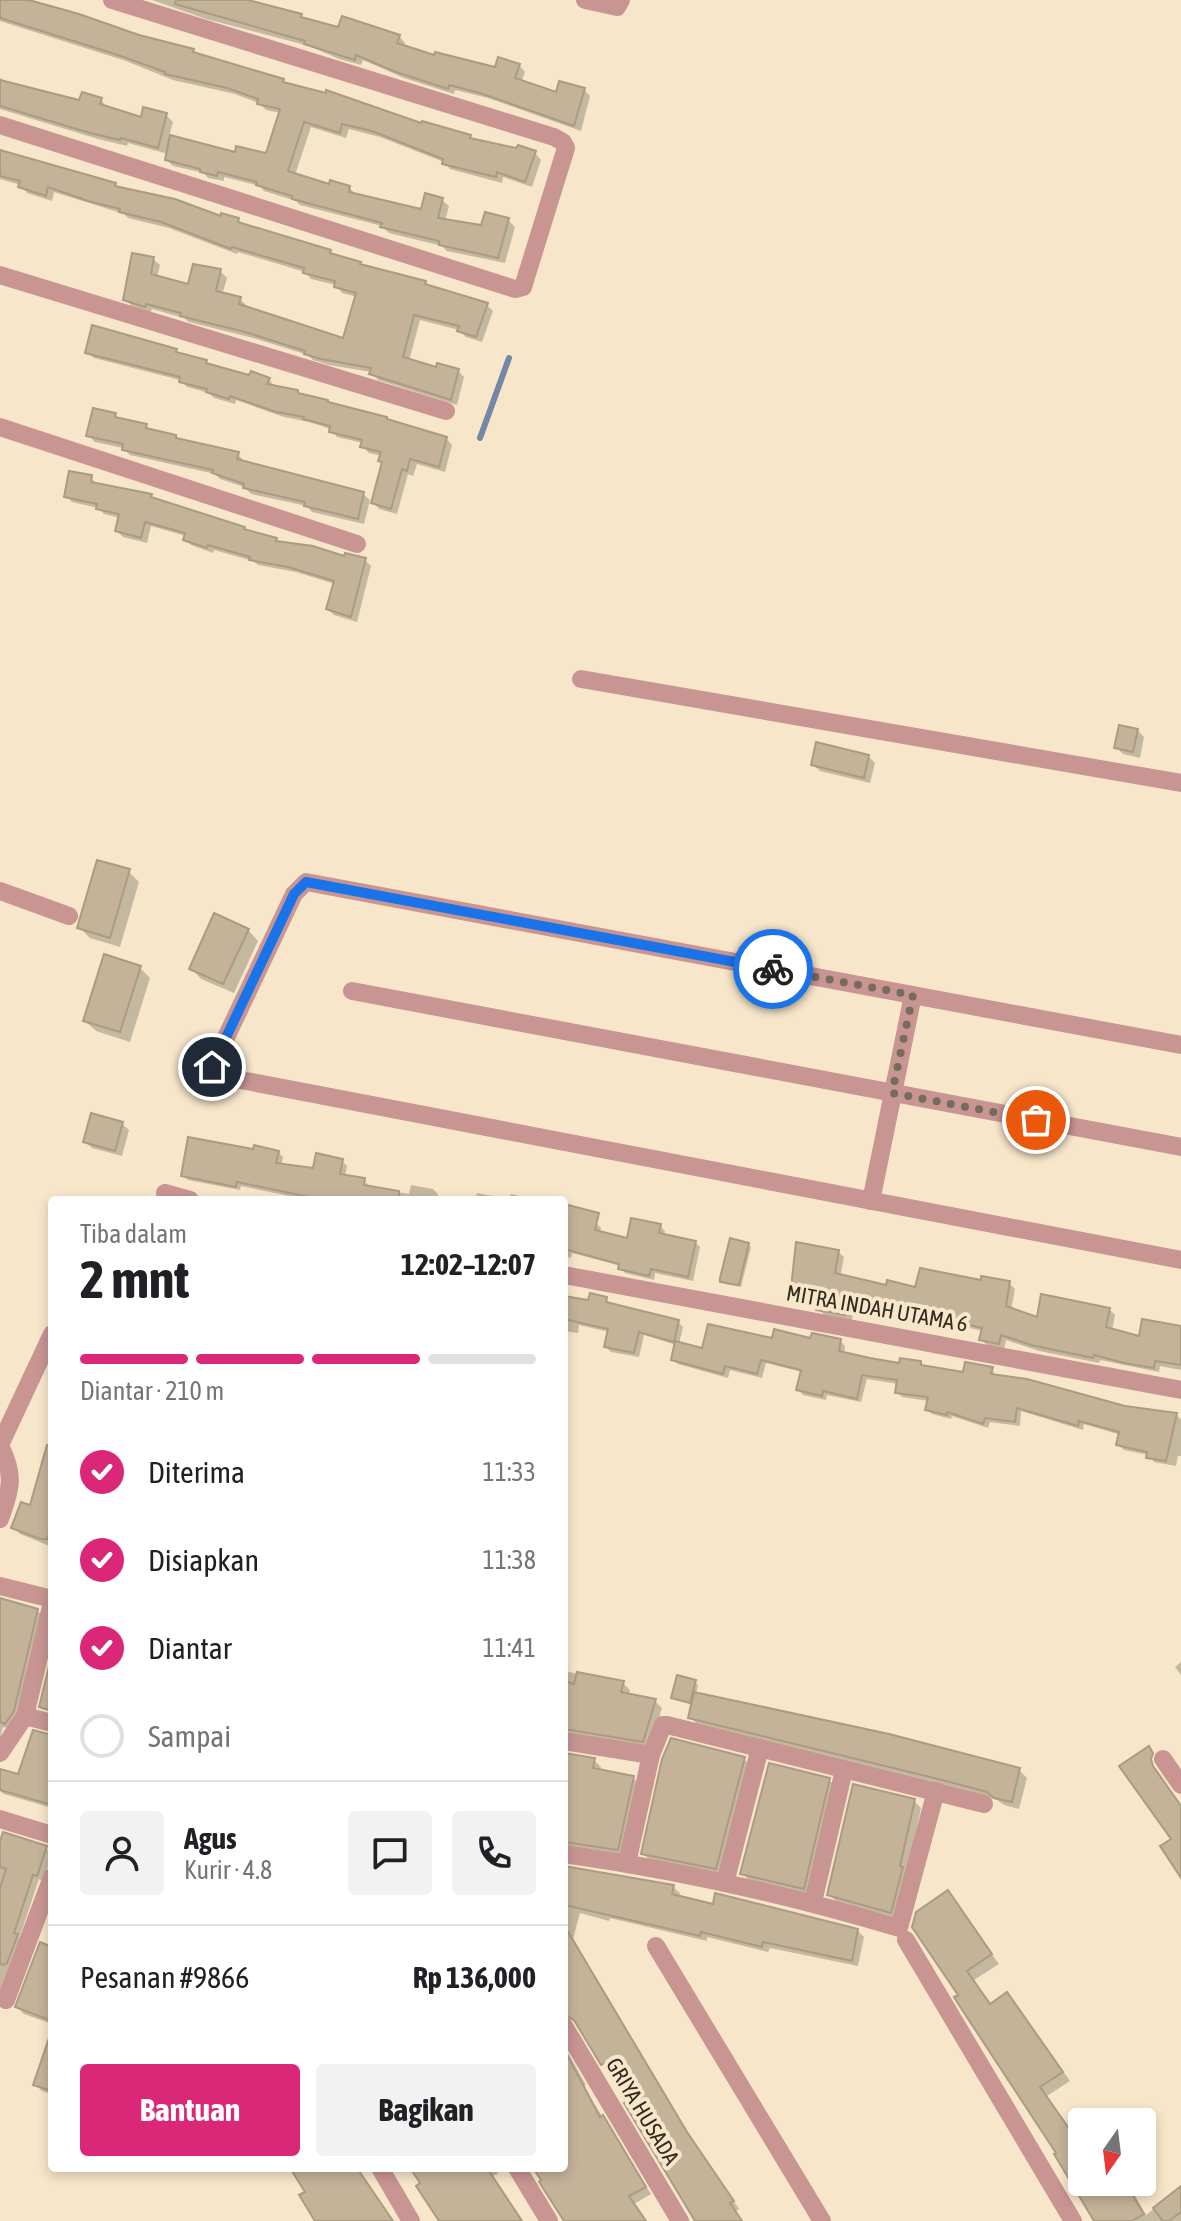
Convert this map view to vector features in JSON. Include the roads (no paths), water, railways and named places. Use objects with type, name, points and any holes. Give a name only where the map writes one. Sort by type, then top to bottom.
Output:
[{"type":"street","points":[[0,125],[515,289],[523,287],[566,148],[563,142],[112,0]]},
{"type":"street","points":[[585,0],[617,7],[621,0]]},
{"type":"street","points":[[0,275],[446,411]]},
{"type":"street","points":[[0,427],[357,544]]},
{"type":"street","points":[[581,679],[1181,783]]},
{"type":"street","points":[[1181,1045],[306,882],[294,894],[212,1067],[220,1076],[1181,1260]]},
{"type":"street","points":[[0,891],[69,916]]},
{"type":"street","points":[[352,991],[1181,1147]]},
{"type":"street","points":[[871,1201],[913,995]]},
{"type":"street","points":[[165,1193],[176,1196]]},
{"type":"street","name":"MITRA INDAH UTAMA 6","points":[[568,1276],[1181,1390]]},
{"type":"street","points":[[0,1519],[12,1474],[1,1448],[48,1343]]},
{"type":"street","points":[[0,1586],[48,1599]]},
{"type":"street","points":[[0,1753],[25,1716],[48,1617]]},
{"type":"street","points":[[25,1716],[48,1722]]},
{"type":"street","points":[[627,1863],[651,1755],[663,1725],[984,1804]]},
{"type":"street","points":[[568,1742],[651,1755]]},
{"type":"street","points":[[725,1883],[760,1748]]},
{"type":"street","points":[[1163,1759],[1181,1785]]},
{"type":"street","points":[[813,1902],[844,1770]]},
{"type":"street","points":[[568,1855],[627,1863],[813,1902],[899,1928],[936,1791]]},
{"type":"street","points":[[0,1819],[48,1834]]},
{"type":"street","points":[[6,2000],[48,1888]]},
{"type":"street","points":[[906,1940],[1073,2221]]},
{"type":"street","points":[[656,1946],[822,2221]]},
{"type":"street","name":"GRIYA HUSADA","points":[[568,2033],[675,2219]]},
{"type":"street","points":[[382,2172],[411,2221]]},
{"type":"street","points":[[519,2172],[549,2221]]},
{"type":"waterway","points":[[480,438],[509,358]]}]
